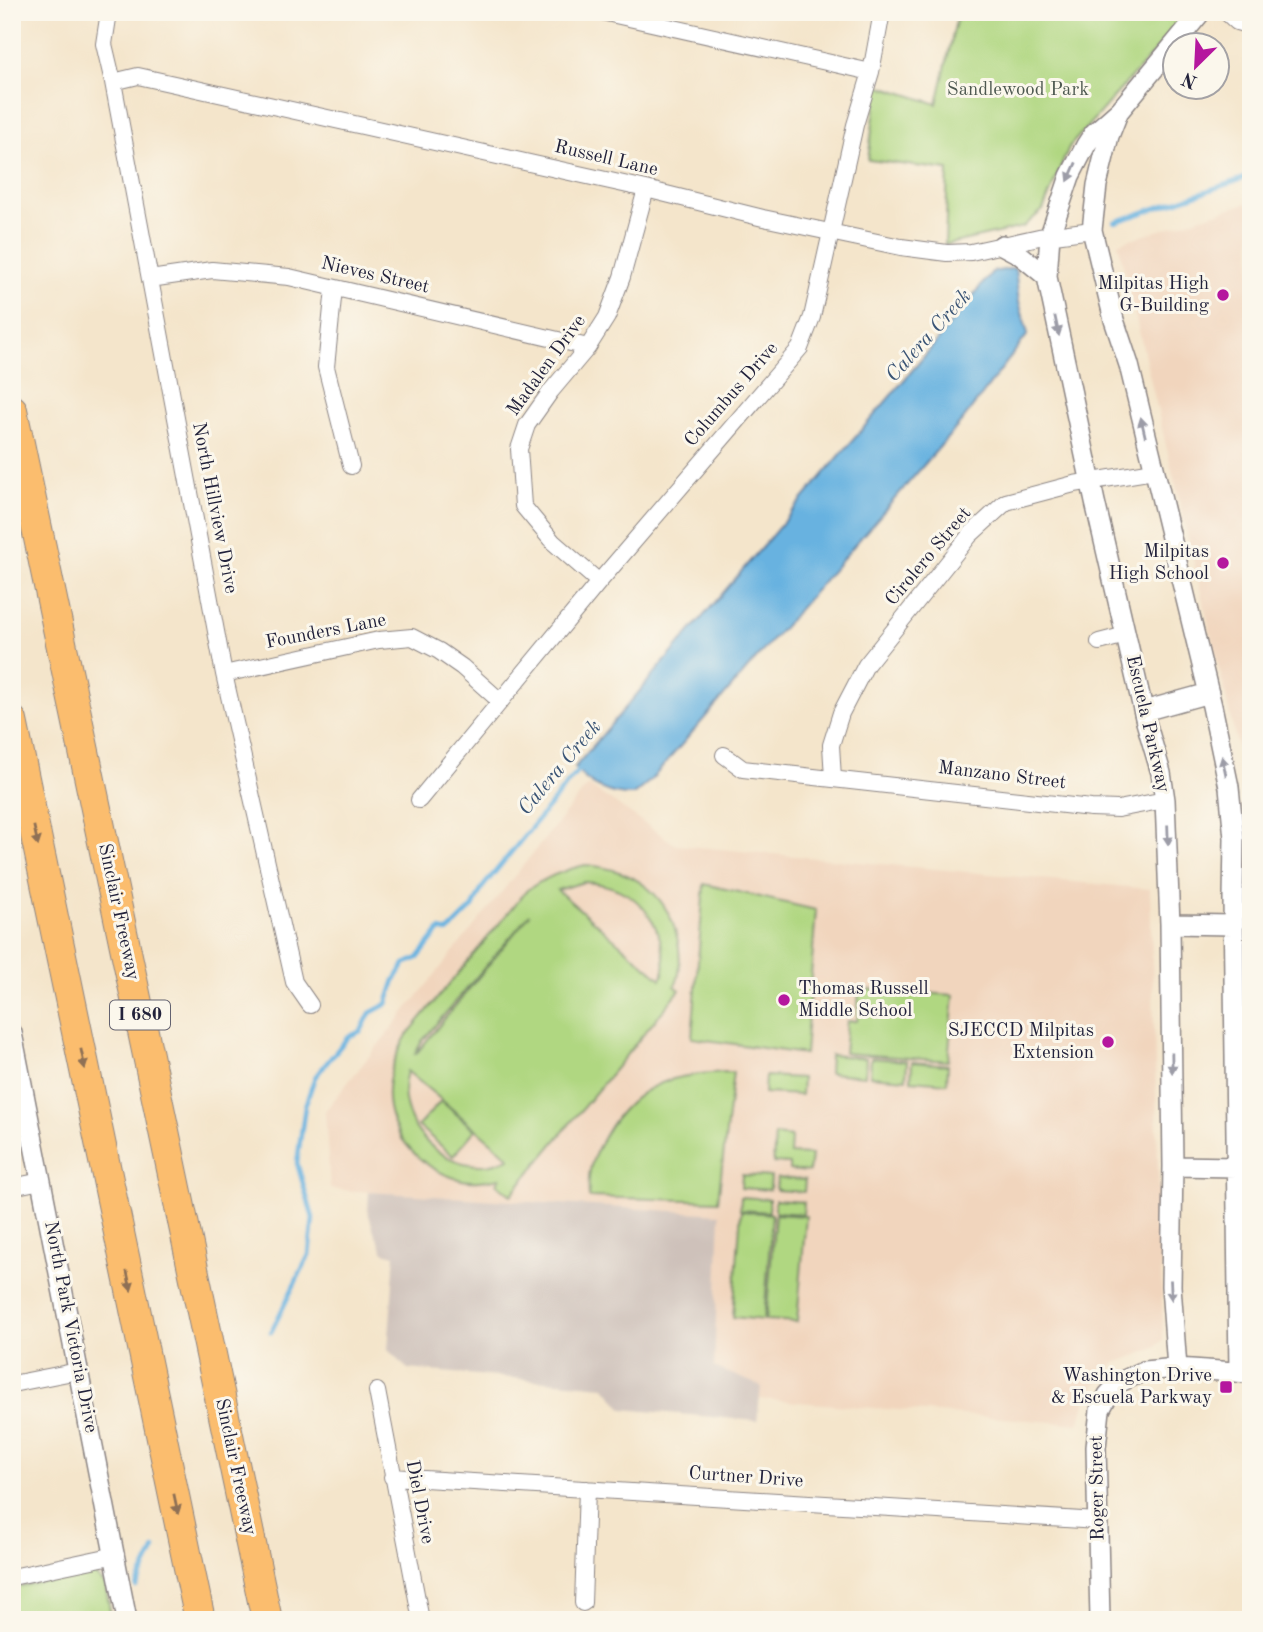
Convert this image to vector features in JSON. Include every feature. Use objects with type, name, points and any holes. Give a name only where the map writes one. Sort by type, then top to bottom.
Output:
[{"type":"highway","name":"Sinclair Freeway","points":[[12,410],[267,1620]]},
{"type":"highway","name":"I 680","points":[[12,498],[80,809],[249,1620]]},
{"type":"highway","points":[[12,721],[200,1620]]},
{"type":"street","name":"North Hillview Drive","points":[[109,12],[104,44],[114,82],[224,674],[294,982],[310,1005]]},
{"type":"street","points":[[602,12],[871,72]]},
{"type":"street","name":"Columbus Drive","points":[[419,800],[599,582],[800,348],[811,317],[855,125],[871,72],[882,12]]},
{"type":"street","name":"Escuela Parkway","points":[[1177,1368],[1171,1286],[1173,1166],[1166,800],[1091,483],[1047,277],[1050,235],[1070,176],[1086,145],[1094,133],[1120,110],[1201,12]]},
{"type":"street","points":[[1226,12],[1237,22],[1251,26]]},
{"type":"street","name":"Russell Lane","points":[[114,82],[138,76],[901,247],[947,253],[971,252],[1092,229]]},
{"type":"street","name":"Escuela Parkway","points":[[1120,110],[1109,136],[1097,185],[1092,229],[1114,320],[1129,365],[1209,693],[1229,787],[1234,838],[1237,1167],[1245,1373]]},
{"type":"street","name":"Madalen Drive","points":[[599,582],[553,542],[523,506],[519,449],[527,425],[588,347],[607,317],[646,189]]},
{"type":"street","points":[[1002,245],[1034,264],[1047,277]]},
{"type":"street","name":"Nieves Street","points":[[150,279],[212,270],[289,277],[588,347]]},
{"type":"street","points":[[334,288],[326,367],[351,466]]},
{"type":"street","name":"Cirolero Street","points":[[833,778],[831,745],[841,713],[866,665],[970,536],[1006,502],[1074,484],[1154,471]]},
{"type":"street","points":[[1099,642],[1126,635]]},
{"type":"street","name":"Founders Lane","points":[[224,674],[379,640],[412,638],[439,651],[462,667],[500,701]]},
{"type":"street","points":[[1144,711],[1209,693]]},
{"type":"street","name":"Manzano Street","points":[[724,755],[743,769],[1091,808],[1118,809],[1166,800]]},
{"type":"street","points":[[1170,924],[1233,925]]},
{"type":"street","name":"North Park Victoria Drive","points":[[12,1033],[127,1620]]},
{"type":"street","points":[[1173,1166],[1237,1167]]},
{"type":"street","points":[[12,1187],[41,1181]]},
{"type":"street","name":"Roger Street","points":[[1100,1620],[1097,1431],[1103,1404],[1114,1387],[1130,1376],[1144,1371],[1177,1368],[1245,1373]]},
{"type":"street","points":[[12,1384],[78,1371]]},
{"type":"street","name":"Diel Drive","points":[[377,1391],[421,1620]]},
{"type":"street","name":"Curtner Drive","points":[[392,1477],[1098,1521]]},
{"type":"street","points":[[583,1603],[587,1489]]},
{"type":"street","points":[[12,1577],[116,1555]]},
{"type":"shaded area","name":"Milpitas High School","points":[[1251,202],[1251,1299],[1244,914],[1248,803],[1242,765],[1118,243]]},
{"type":"shaded area","name":"Thomas Russell Middle School","points":[[588,785],[676,845],[1150,889],[1163,1340],[1153,1349],[1116,1363],[1102,1376],[1087,1396],[1079,1424],[709,1395],[717,1218],[330,1189],[325,1111]]},
{"type":"shaded area","points":[[369,1192],[720,1214],[714,1367],[761,1386],[757,1421],[623,1409],[604,1386],[408,1369],[388,1350],[395,1255],[384,1252],[374,1231],[368,1212]]},
{"type":"green space","name":"Sandlewood Park","points":[[958,12],[1189,13],[1172,32],[1162,32],[1162,43],[1069,147],[1043,210],[1023,227],[945,245],[948,170],[868,160],[878,85],[937,104]]},
{"type":"green space","points":[[585,865],[620,872],[635,879],[660,900],[669,914],[679,948],[680,963],[675,986],[680,990],[511,1195],[497,1184],[500,1178],[476,1181],[446,1175],[417,1157],[397,1130],[388,1098],[389,1080],[396,1057],[407,1035],[527,890],[548,878]],"holes":[[[584,882],[624,893],[635,900],[652,919],[663,950],[664,967],[661,979],[557,890]],[[530,914],[415,1054],[422,1041]],[[407,1071],[509,1158],[487,1165],[466,1164],[434,1149],[412,1122],[404,1089]]]},
{"type":"green space","points":[[704,884],[816,910],[805,1054],[692,1038]]},
{"type":"green space","points":[[859,989],[954,995],[948,1061],[844,1053],[847,1021],[857,1021]]},
{"type":"green space","points":[[830,1055],[866,1058],[865,1076],[829,1073]]},
{"type":"green space","points":[[871,1058],[907,1061],[906,1079],[870,1076]]},
{"type":"green space","points":[[912,1062],[948,1065],[947,1083],[911,1080]]},
{"type":"green space","points":[[733,1072],[718,1201],[589,1197],[589,1179],[594,1158],[605,1135],[630,1103],[644,1092],[675,1078]]},
{"type":"green space","points":[[765,1076],[802,1078],[801,1095],[764,1093]]},
{"type":"green space","points":[[441,1101],[475,1130],[453,1156],[418,1126]]},
{"type":"green space","points":[[775,1135],[791,1137],[790,1154],[811,1155],[809,1172],[789,1170],[789,1164],[773,1163]]},
{"type":"green space","points":[[742,1175],[771,1177],[770,1190],[741,1188]]},
{"type":"green space","points":[[777,1178],[805,1180],[804,1192],[776,1190]]},
{"type":"green space","points":[[741,1197],[769,1199],[769,1212],[740,1210]]},
{"type":"green space","points":[[775,1200],[804,1202],[803,1214],[775,1212]]},
{"type":"green space","points":[[741,1211],[772,1214],[764,1320],[733,1317]]},
{"type":"green space","points":[[775,1214],[806,1216],[797,1322],[766,1320]]},
{"type":"green space","points":[[93,1573],[105,1584],[112,1620],[12,1620],[12,1588]]},
{"type":"water","points":[[1015,268],[1019,302],[1028,334],[962,421],[651,780],[633,795],[624,795],[608,791],[586,779],[575,767],[927,353],[992,272]]},
{"type":"waterway","name":"Calera Creek","points":[[1115,222],[1251,176]]},
{"type":"waterway","name":"Calera Creek","points":[[271,1332],[309,1255],[313,1218],[297,1163],[305,1106],[315,1077],[348,1037],[361,1031],[370,1013],[387,1004],[395,980],[405,964],[418,958],[440,930],[448,932],[473,907],[482,888],[581,767]]},
{"type":"waterway","name":"Calera Creek","points":[[136,1587],[155,1549]]},
{"type":"place","name":"Milpitas High G-Building","points":[[1223,295]]},
{"type":"place","name":"Milpitas High School","points":[[1223,563]]},
{"type":"place","name":"Thomas Russell Middle School","points":[[784,1000]]},
{"type":"place","name":"SJECCD Milpitas Extension","points":[[1108,1042]]},
{"type":"place","name":"Washington Drive & Escuela Parkway","points":[[1226,1387]]}]
